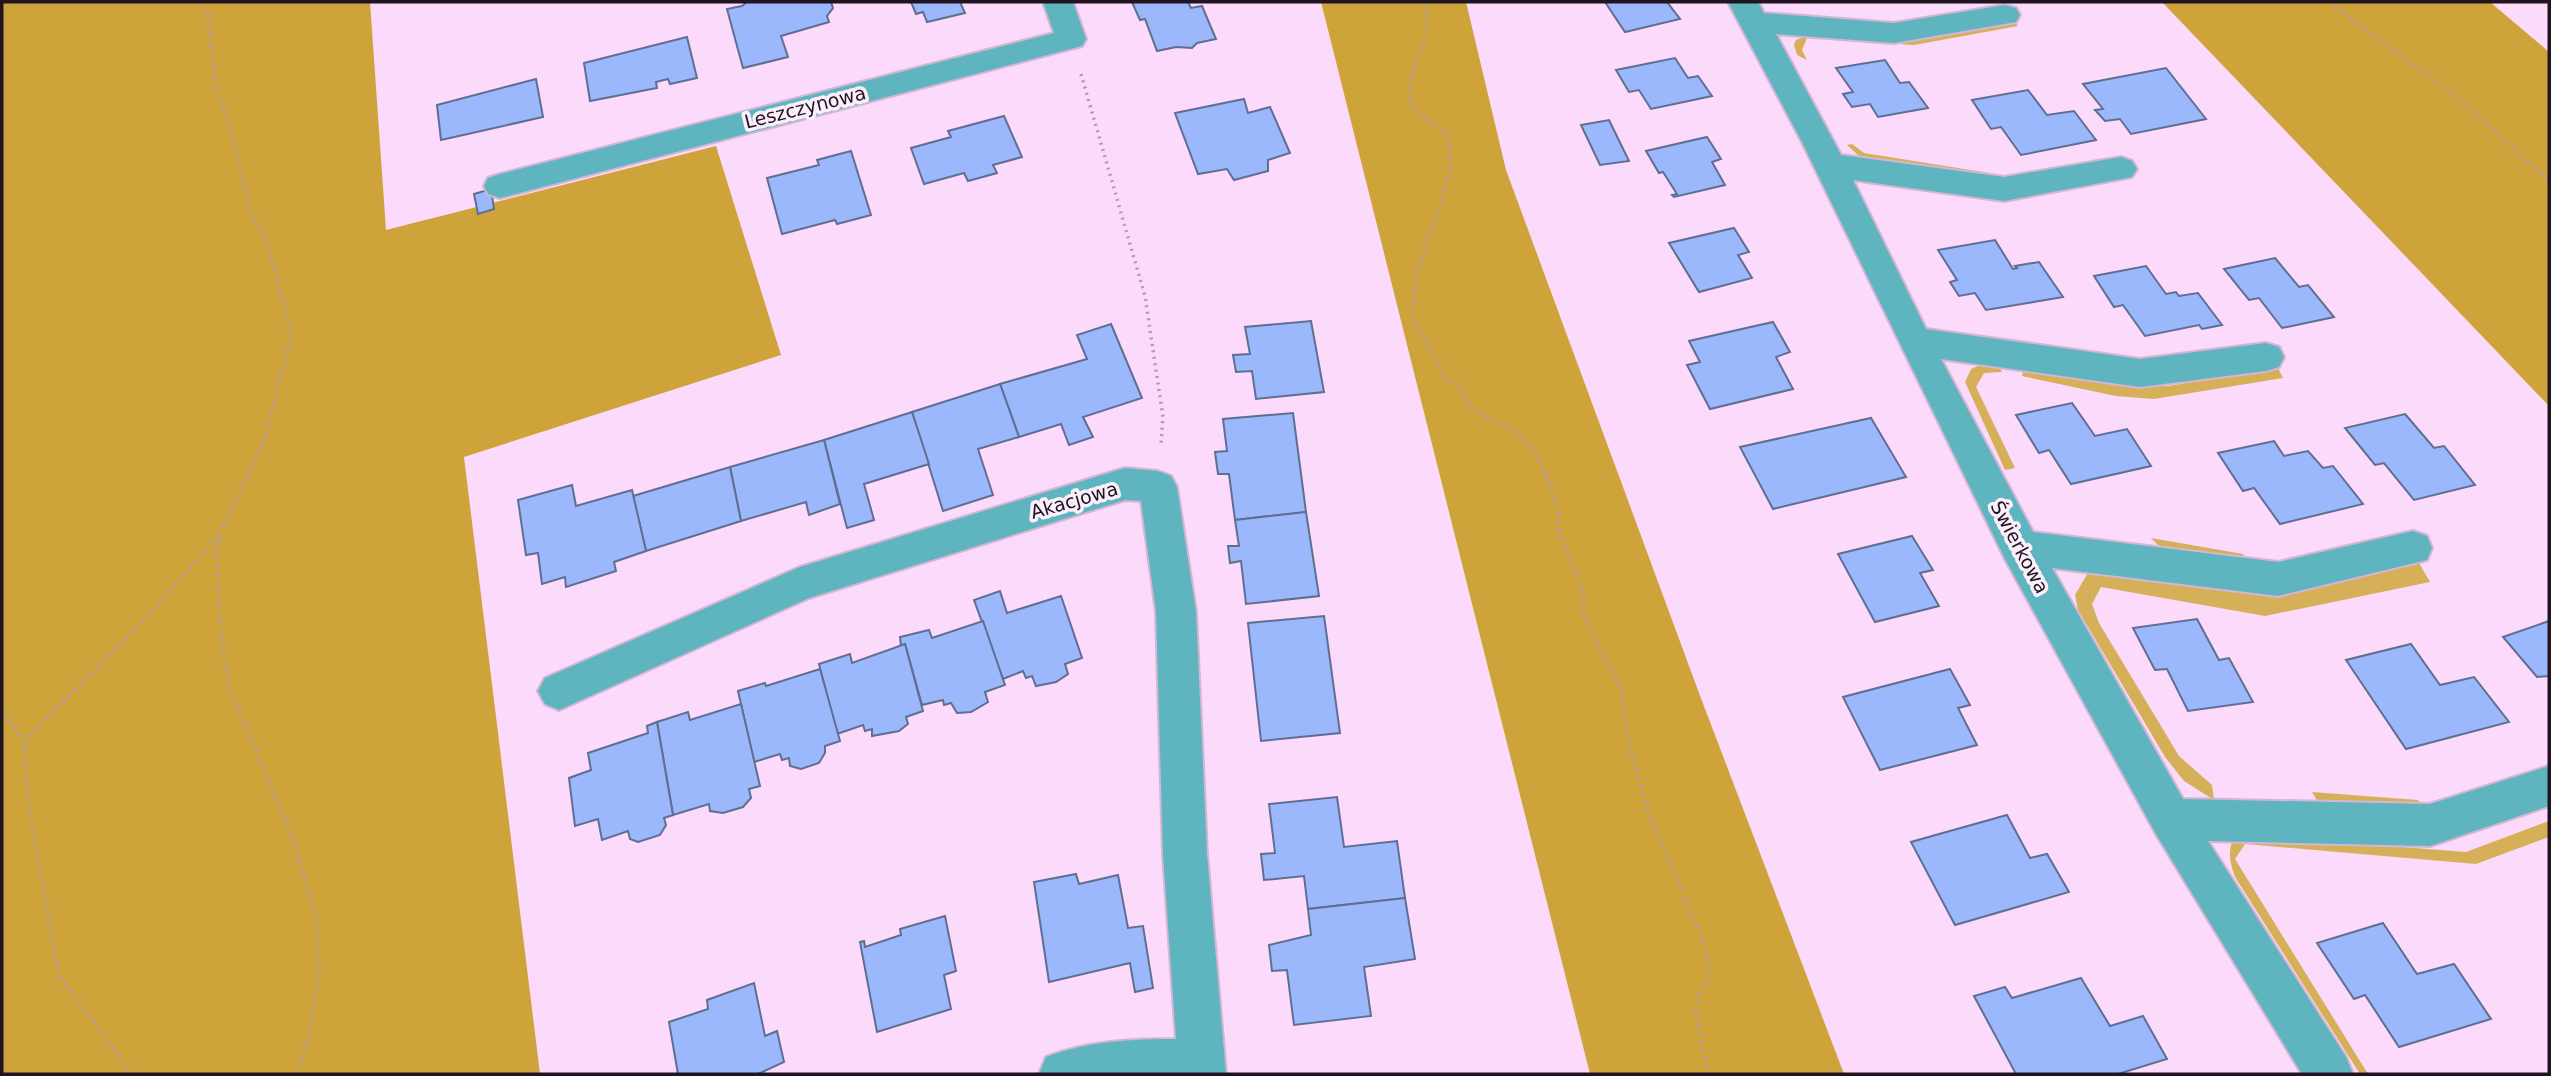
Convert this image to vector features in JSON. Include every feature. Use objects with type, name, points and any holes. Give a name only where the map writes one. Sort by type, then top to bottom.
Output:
[{"type":"street","points":[[1058,2],[1071,39]]},
{"type":"street","points":[[1749,12],[1895,33],[2005,15]]},
{"type":"street","name":"Świerkowa","points":[[1749,12],[1782,71],[2020,547],[2234,926],[2329,1074]]},
{"type":"street","name":"Leszczynowa","points":[[500,186],[1071,39]]},
{"type":"street","points":[[1828,164],[2004,189],[2121,169]]},
{"type":"street","points":[[1915,341],[2140,373],[2266,357]]},
{"type":"street","name":"Akacjowa","points":[[559,691],[800,584],[1125,484],[1158,487]]},
{"type":"street","points":[[1063,1074],[1128,1063],[1201,1068],[1185,854],[1176,612],[1158,487]]},
{"type":"street","points":[[2020,547],[2278,579],[2413,548]]},
{"type":"street","points":[[2172,819],[2430,825],[2549,786]]},
{"type":"path","points":[[24,742],[145,619],[220,534],[262,446],[292,335],[267,244],[250,212],[231,129],[216,89],[208,15],[201,2]]},
{"type":"path","points":[[1425,2],[1427,14],[1424,42],[1412,74],[1409,92],[1413,107],[1445,132],[1451,145],[1450,169],[1441,204],[1417,270],[1412,314],[1445,378],[1458,385],[1472,408],[1518,433],[1536,455],[1550,484],[1558,509],[1559,531],[1584,595],[1583,614],[1622,692],[1629,744],[1649,814],[1706,950],[1709,962],[1707,982],[1699,993],[1696,1011],[1708,1074]]},
{"type":"path","points":[[2329,2],[2455,96],[2549,180]]},
{"type":"path","points":[[1071,39],[1145,296],[1163,417],[1158,487]]},
{"type":"path","points":[[220,534],[217,558],[220,626],[230,689],[293,839],[316,916],[319,976],[308,1040],[297,1074]]},
{"type":"path","points":[[2,707],[24,742],[28,802],[59,976],[132,1074]]},
{"type":"path","points":[[2,718],[12,723]]},
{"type":"shaded area","points":[[2,2],[370,2],[386,230],[716,146],[781,355],[464,457],[540,1074],[2,1074]]},
{"type":"shaded area","points":[[1321,2],[1466,2],[1506,170],[1699,693],[1844,1074],[1590,1074]]},
{"type":"shaded area","points":[[2162,2],[2490,2],[2549,52],[2549,406]]},
{"type":"shaded area","points":[[2014,21],[2018,26],[1914,45],[1807,38],[1802,50],[1807,60],[1797,55],[1794,45],[1796,40],[1809,35]]},
{"type":"shaded area","points":[[1852,144],[1864,153],[2002,175],[1870,159],[1858,155],[1847,145]]},
{"type":"shaded area","points":[[1985,363],[1999,366],[2002,372],[1984,373],[1976,387],[2015,468],[2005,470],[1965,382],[1971,369]]},
{"type":"shaded area","points":[[2024,368],[2149,386],[2168,386],[2278,368],[2283,378],[2154,399],[2116,396],[2022,376]]},
{"type":"shaded area","points":[[2151,538],[2243,554],[2249,567],[2163,550]]},
{"type":"shaded area","points":[[2419,563],[2430,582],[2265,616],[2101,587],[2092,604],[2099,623],[2179,756],[2212,785],[2214,800],[2184,781],[2165,757],[2078,610],[2075,595],[2089,571],[2278,592]]},
{"type":"shaded area","points":[[2312,792],[2418,800],[2428,814],[2321,807]]},
{"type":"shaded area","points":[[2549,821],[2549,837],[2476,864],[2245,844],[2235,859],[2368,1074],[2360,1074],[2235,877],[2230,860],[2231,845],[2236,834],[2466,852]]},
{"type":"building","points":[[747,2],[831,2],[833,8],[827,16],[829,22],[781,36],[788,57],[743,68],[727,9],[742,6]]},
{"type":"building","points":[[911,2],[960,2],[965,13],[927,22],[923,12],[916,14]]},
{"type":"building","points":[[1132,2],[1188,2],[1191,8],[1202,6],[1216,39],[1197,43],[1192,48],[1176,47],[1157,51],[1145,19],[1140,20]]},
{"type":"building","points":[[1605,2],[1667,2],[1680,19],[1625,32]]},
{"type":"building","points":[[687,37],[697,78],[670,84],[668,79],[656,82],[657,88],[590,101],[584,63]]},
{"type":"building","points":[[1675,58],[1688,78],[1698,76],[1712,96],[1651,109],[1639,90],[1629,92],[1616,70]]},
{"type":"building","points":[[1885,60],[1900,83],[1909,82],[1928,108],[1878,117],[1870,104],[1852,107],[1843,94],[1853,92],[1836,68]]},
{"type":"building","points":[[2166,68],[2206,119],[2131,134],[2120,119],[2105,121],[2095,110],[2103,109],[2083,84]]},
{"type":"building","points":[[536,79],[543,117],[441,140],[437,105]]},
{"type":"building","points":[[2028,90],[2047,115],[2074,111],[2096,140],[2021,155],[2001,127],[1991,129],[1972,100]]},
{"type":"building","points":[[1244,99],[1248,113],[1270,107],[1290,153],[1268,160],[1268,171],[1234,180],[1227,169],[1198,174],[1175,113]]},
{"type":"building","points":[[1004,116],[1022,157],[993,165],[997,173],[968,181],[964,173],[924,184],[911,148],[951,137],[948,131]]},
{"type":"building","points":[[1609,120],[1629,161],[1600,165],[1581,125]]},
{"type":"building","points":[[1707,137],[1721,159],[1712,162],[1725,185],[1674,197],[1672,195],[1677,194],[1663,172],[1659,173],[1646,151]]},
{"type":"building","points":[[851,151],[871,215],[837,224],[835,220],[782,234],[767,178],[819,165],[817,160]]},
{"type":"building","points":[[491,189],[494,209],[478,214],[474,194]]},
{"type":"building","points":[[1734,228],[1749,252],[1738,255],[1752,278],[1699,292],[1669,243]]},
{"type":"building","points":[[1995,240],[2013,269],[2017,268],[2015,266],[2039,262],[2063,297],[1986,310],[1975,293],[1959,296],[1950,282],[1957,280],[1938,250]]},
{"type":"building","points":[[2275,258],[2299,287],[2308,285],[2334,317],[2282,328],[2259,298],[2249,300],[2224,269]]},
{"type":"building","points":[[2146,266],[2166,294],[2176,292],[2179,296],[2198,293],[2222,325],[2202,329],[2199,325],[2145,336],[2123,305],[2114,307],[2094,276]]},
{"type":"building","points":[[1311,321],[1324,392],[1256,399],[1252,371],[1236,372],[1233,355],[1250,354],[1245,327]]},
{"type":"building","points":[[1773,322],[1790,352],[1776,357],[1793,389],[1710,409],[1687,365],[1700,362],[1689,341]]},
{"type":"building","points":[[1111,324],[1142,398],[1083,417],[1093,437],[1069,445],[1061,424],[1019,437],[1000,384],[1087,359],[1077,335]]},
{"type":"building","points":[[1000,384],[1019,437],[978,449],[993,495],[943,511],[912,412]]},
{"type":"building","points":[[2072,403],[2095,436],[2127,429],[2151,466],[2071,484],[2049,450],[2039,453],[2016,415]]},
{"type":"building","points":[[912,412],[929,464],[864,484],[874,520],[847,528],[824,440]]},
{"type":"building","points":[[1293,413],[1306,512],[1235,520],[1229,474],[1218,474],[1215,452],[1227,451],[1223,419]]},
{"type":"building","points":[[2405,414],[2434,448],[2444,446],[2475,485],[2414,500],[2384,463],[2375,465],[2345,428]]},
{"type":"building","points":[[1871,418],[1906,477],[1773,509],[1740,447]]},
{"type":"building","points":[[824,440],[840,504],[809,515],[806,502],[741,521],[730,467]]},
{"type":"building","points":[[2274,441],[2284,456],[2308,451],[2323,468],[2333,466],[2363,504],[2280,524],[2254,488],[2243,491],[2218,453]]},
{"type":"building","points":[[730,467],[741,521],[646,551],[633,496]]},
{"type":"building","points":[[572,485],[576,506],[632,490],[646,551],[614,562],[616,571],[566,587],[565,577],[542,584],[538,553],[526,555],[518,500]]},
{"type":"building","points":[[1306,512],[1319,596],[1246,604],[1241,561],[1230,563],[1228,546],[1239,546],[1235,520]]},
{"type":"building","points":[[1912,536],[1933,570],[1920,573],[1939,606],[1875,622],[1838,554]]},
{"type":"building","points":[[1000,591],[1007,613],[1061,596],[1082,658],[1065,664],[1068,674],[1056,682],[1036,686],[1032,676],[1026,678],[1023,671],[1003,679],[974,600]]},
{"type":"building","points":[[1324,616],[1340,733],[1261,741],[1248,623]]},
{"type":"building","points":[[2197,619],[2219,660],[2229,658],[2253,702],[2188,711],[2167,669],[2155,670],[2133,628]]},
{"type":"building","points":[[983,621],[1005,685],[985,692],[988,702],[971,712],[957,713],[951,703],[944,705],[943,700],[922,705],[905,644],[901,646],[900,637],[929,630],[932,638]]},
{"type":"building","points":[[2549,621],[2549,676],[2537,677],[2503,637]]},
{"type":"building","points":[[905,644],[923,711],[906,717],[908,724],[899,731],[872,736],[872,729],[865,731],[863,725],[837,734],[819,664],[850,654],[852,663]]},
{"type":"building","points":[[2411,644],[2440,685],[2474,677],[2509,722],[2406,749],[2346,660]]},
{"type":"building","points":[[820,669],[840,741],[825,746],[825,753],[819,763],[801,769],[790,766],[789,758],[782,760],[780,754],[754,762],[738,691],[765,683],[766,686]]},
{"type":"building","points":[[1950,669],[1970,705],[1958,708],[1977,745],[1880,770],[1843,697]]},
{"type":"building","points":[[741,704],[760,786],[749,789],[751,798],[743,807],[723,813],[710,811],[709,804],[673,815],[657,722],[688,712],[690,720]]},
{"type":"building","points":[[657,722],[673,815],[664,818],[666,825],[660,835],[638,842],[630,839],[628,831],[602,840],[598,819],[575,826],[569,778],[591,770],[588,753],[648,733],[647,726]]},
{"type":"building","points":[[1337,797],[1344,847],[1397,841],[1405,898],[1308,909],[1304,876],[1264,880],[1261,854],[1275,853],[1269,804]]},
{"type":"building","points":[[2007,815],[2030,858],[2047,854],[2069,892],[1955,925],[1911,842]]},
{"type":"building","points":[[1076,874],[1079,884],[1118,875],[1128,928],[1143,926],[1153,988],[1135,992],[1130,963],[1049,982],[1034,882]]},
{"type":"building","points":[[1405,898],[1415,959],[1364,967],[1371,1016],[1294,1025],[1287,970],[1272,971],[1269,945],[1311,935],[1308,909]]},
{"type":"building","points":[[945,916],[956,971],[944,975],[951,1009],[877,1032],[860,942],[864,941],[865,947],[901,935],[900,929]]},
{"type":"building","points":[[2383,923],[2417,974],[2454,964],[2491,1019],[2399,1047],[2365,995],[2354,999],[2317,943]]},
{"type":"building","points":[[2081,978],[2110,1026],[2143,1016],[2167,1059],[2118,1074],[2016,1074],[1974,996],[2005,987],[2012,998]]},
{"type":"building","points":[[754,983],[765,1036],[777,1031],[784,1062],[758,1074],[678,1074],[669,1022],[708,1009],[707,1000]]}]
